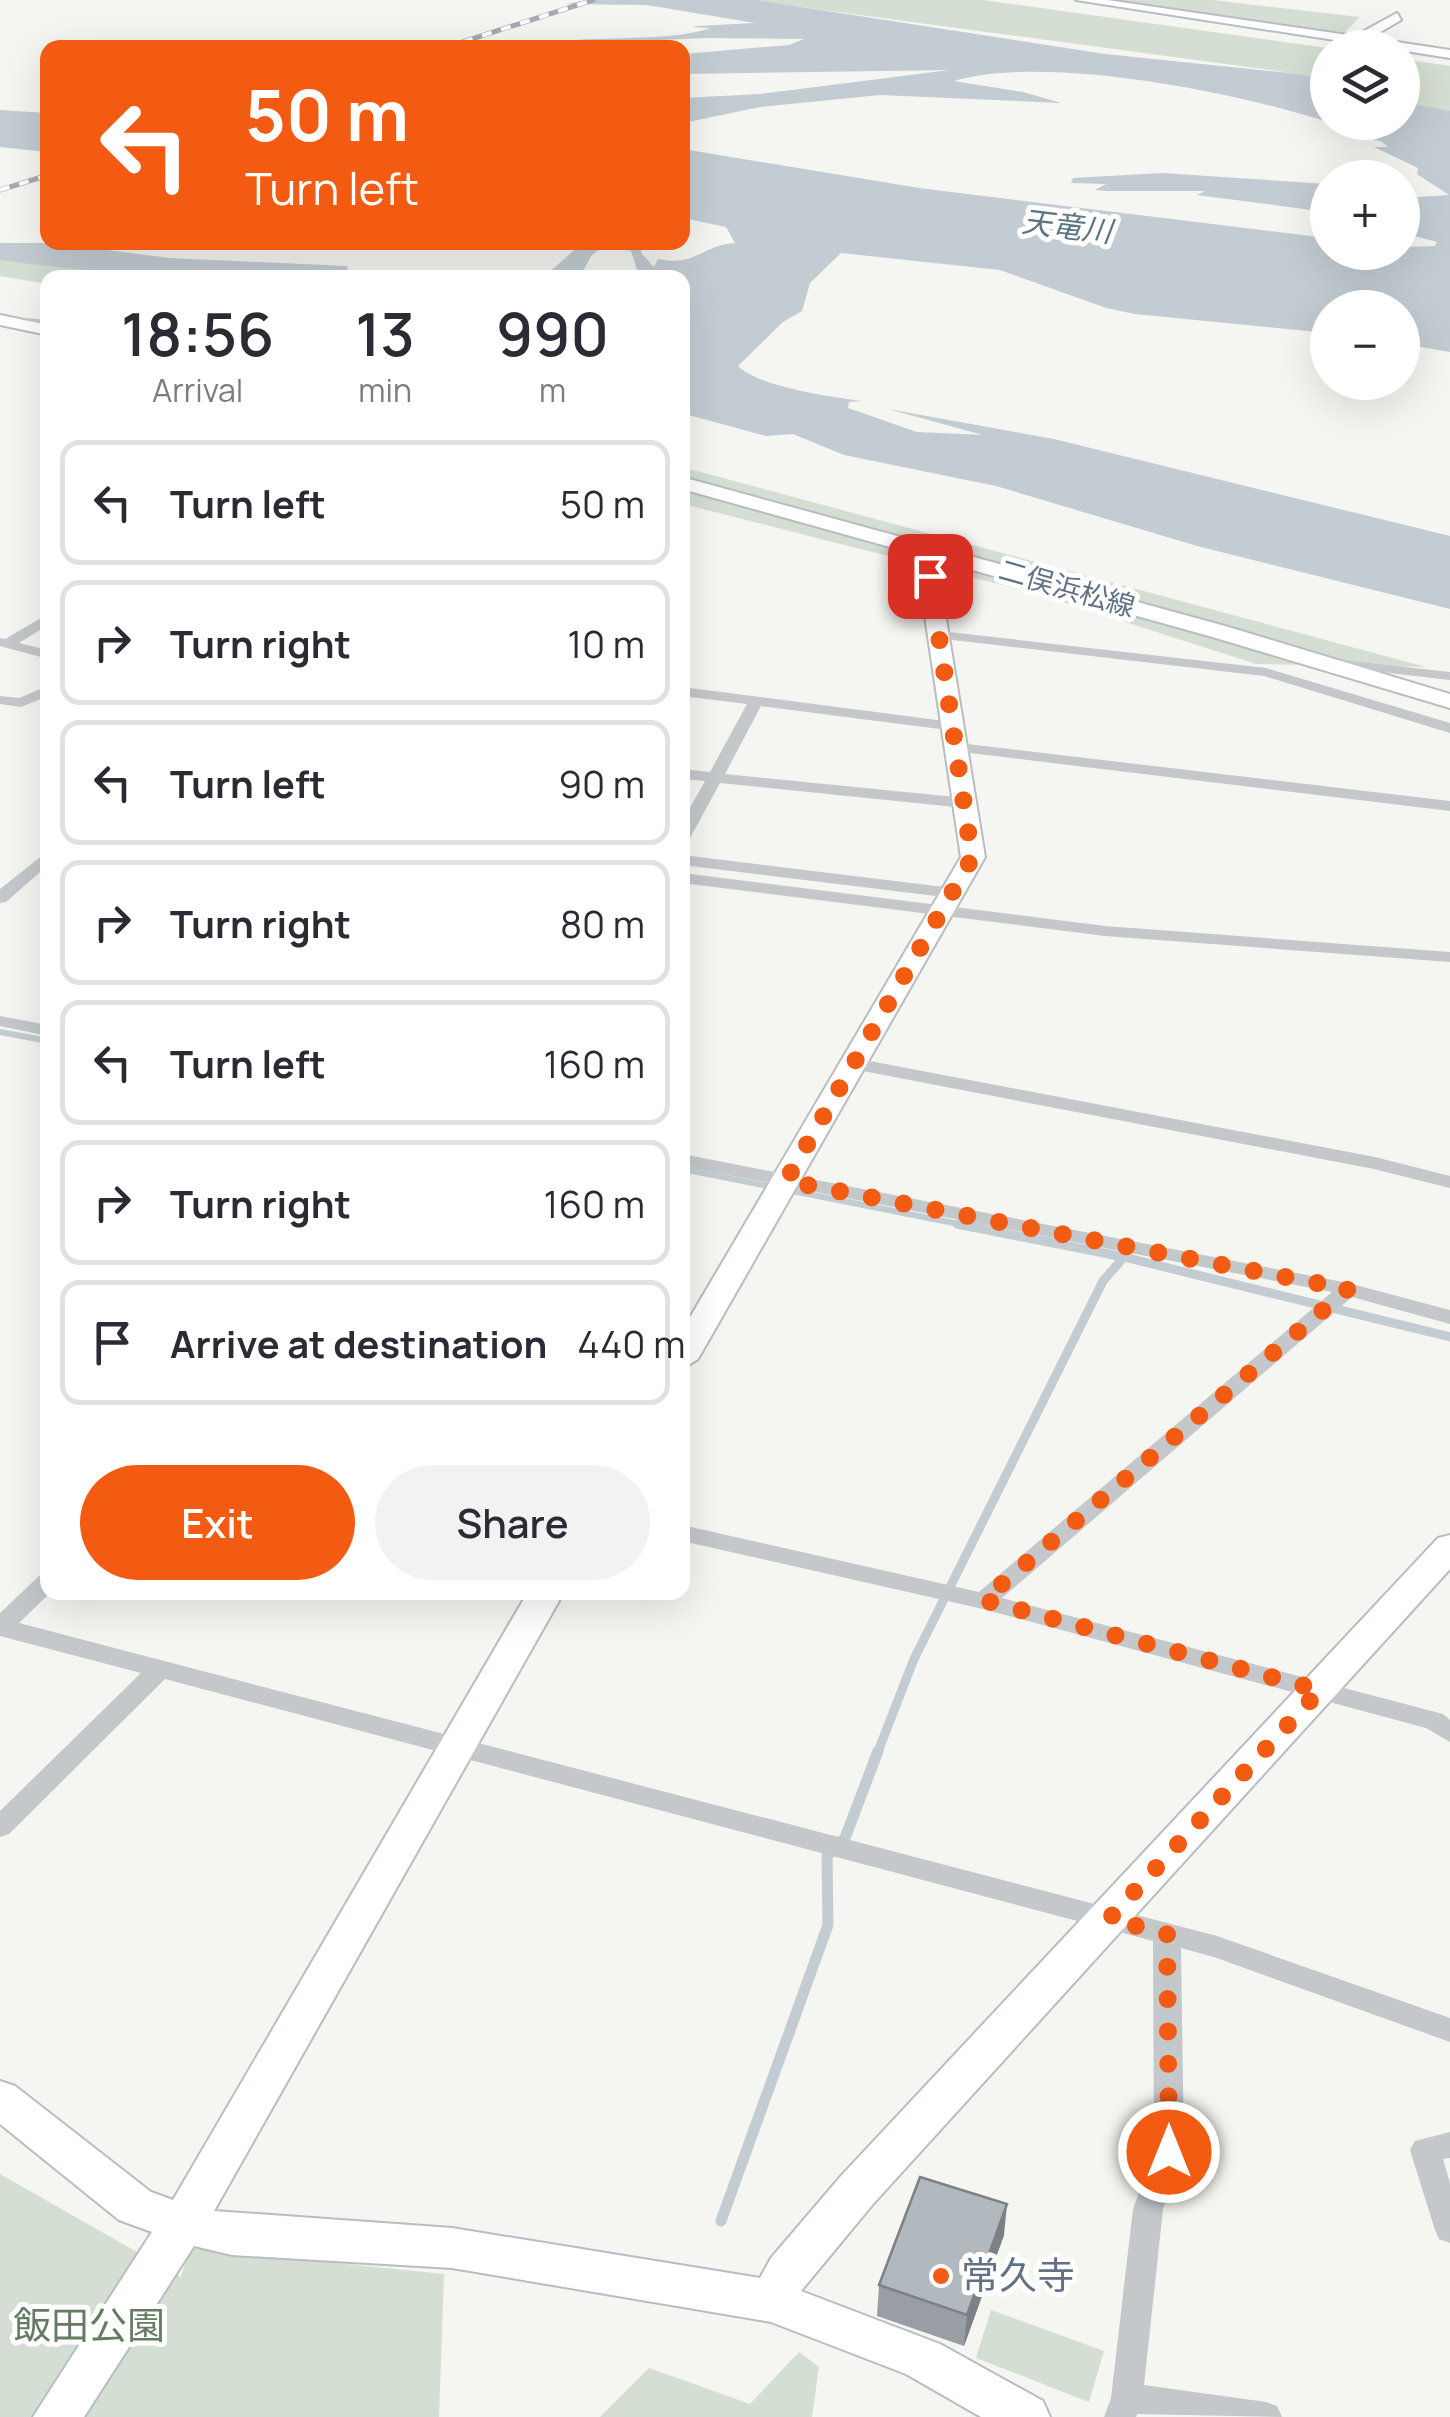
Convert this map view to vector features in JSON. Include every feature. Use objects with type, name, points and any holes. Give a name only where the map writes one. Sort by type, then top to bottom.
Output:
[{"type":"street","points":[[1082,0],[1310,33]]},
{"type":"street","points":[[1375,30],[1397,17]]},
{"type":"street","points":[[1420,49],[1450,54]]},
{"type":"street","points":[[0,320],[40,322]]},
{"type":"street","points":[[0,320],[40,328]]},
{"type":"street","name":"二俣浜松線","points":[[690,485],[1450,702]]},
{"type":"street","points":[[690,1345],[972,858],[930,576]]},
{"type":"street","points":[[4,643],[40,623]]},
{"type":"street","points":[[940,635],[1266,672],[1450,728]]},
{"type":"street","points":[[4,643],[40,652]]},
{"type":"street","points":[[1314,661],[1450,676]]},
{"type":"street","points":[[690,691],[956,737],[1450,806]]},
{"type":"street","points":[[0,700],[20,703],[40,694]]},
{"type":"street","points":[[690,824],[757,700]]},
{"type":"street","points":[[690,775],[966,803]]},
{"type":"street","points":[[690,861],[948,901],[1105,931],[1450,957]]},
{"type":"street","points":[[1,897],[40,863]]},
{"type":"street","points":[[690,879],[948,901]]},
{"type":"street","points":[[0,1022],[40,1030]]},
{"type":"street","points":[[854,1064],[1375,1163],[1450,1182]]},
{"type":"street","points":[[690,1162],[1348,1289],[1450,1318]]},
{"type":"street","points":[[983,1600],[1348,1289]]},
{"type":"street","points":[[690,1535],[983,1600],[1434,1720],[1450,1733]]},
{"type":"street","points":[[772,2300],[788,2273],[857,2190],[1450,1547]]},
{"type":"street","points":[[0,1627],[40,1589]]},
{"type":"street","points":[[57,2417],[183,2224],[542,1600]]},
{"type":"street","points":[[0,1627],[1218,1948],[1450,2030]]},
{"type":"street","points":[[0,1827],[162,1667]]},
{"type":"street","points":[[1167,1934],[1169,2152],[1148,2209],[1124,2408],[1266,2417]]},
{"type":"street","points":[[0,2100],[135,2206],[183,2224],[232,2235],[452,2248],[772,2300],[923,2359],[1026,2417]]},
{"type":"street","points":[[1450,2145],[1425,2150],[1450,2230]]},
{"type":"green space","points":[[749,0],[983,0],[1310,46],[1310,77]]},
{"type":"green space","points":[[1075,0],[1212,0],[1360,17],[1347,30],[1310,33]]},
{"type":"green space","points":[[1420,62],[1450,66],[1450,115],[1420,107]]},
{"type":"green space","points":[[0,258],[91,270],[40,270],[40,283],[0,276]]},
{"type":"green space","points":[[690,469],[1426,667],[1256,664],[1038,594],[690,506]]},
{"type":"green space","name":"飯田公園","points":[[0,2174],[181,2277],[190,2248],[444,2274],[439,2417],[0,2417]]},
{"type":"green space","points":[[991,2310],[1104,2351],[1089,2402],[976,2358]]},
{"type":"green space","points":[[799,2352],[819,2367],[812,2417],[600,2417],[649,2368],[750,2404]]},
{"type":"water","points":[[589,0],[755,0],[1105,54],[1300,74],[1310,77],[1310,117],[1243,99],[1140,80],[1038,72],[954,81],[1023,92],[1061,103],[880,95],[760,107],[690,122],[690,98],[760,94],[950,70],[690,74],[690,53],[789,45],[804,39],[568,40],[671,36],[710,28],[692,27],[697,26],[755,23],[647,5],[567,4]]},
{"type":"water","name":"天竜川","points":[[1420,105],[1450,111],[1450,352],[1420,347],[1420,290],[1310,290],[1310,331],[1135,314],[1106,308],[1000,270],[841,253],[810,283],[802,311],[783,322],[738,366],[779,385],[862,401],[849,402],[848,408],[917,432],[983,435],[888,409],[1054,439],[1450,536],[1450,609],[1197,546],[996,486],[844,455],[793,434],[766,436],[690,415],[690,270],[637,270],[627,250],[641,250],[654,267],[658,259],[681,260],[735,243],[726,227],[690,219],[690,150],[919,188],[1310,236],[1310,270],[1420,270],[1420,246],[1435,246],[1437,242],[1420,238],[1420,197],[1449,195],[1420,176],[1420,160],[1401,160],[1374,147],[1388,147],[1377,140],[1420,140]]},
{"type":"water","points":[[0,110],[40,113],[40,151],[0,147]]},
{"type":"water","points":[[1162,173],[1310,183],[1310,210],[1197,195],[1205,191],[1095,190],[1106,184],[1071,183],[1073,178]]},
{"type":"water","points":[[0,243],[40,243],[40,250],[108,250],[169,258],[347,266],[348,270],[89,270],[0,260]]},
{"type":"water","points":[[574,250],[598,250],[584,270],[552,270]]},
{"type":"building","name":"常久寺","points":[[920,2177],[1007,2204],[967,2315],[879,2285]]},
{"type":"waterway","points":[[0,1032],[40,1040]]},
{"type":"waterway","points":[[690,1171],[969,1226]]},
{"type":"waterway","points":[[957,1224],[1124,1257]]},
{"type":"waterway","points":[[877,1754],[914,1659],[1103,1281],[1124,1257]]},
{"type":"waterway","points":[[1124,1257],[1450,1337]]},
{"type":"waterway","points":[[721,2221],[828,1925],[827,1856],[845,1838],[878,1751]]},
{"type":"railway","points":[[469,40],[593,0]]},
{"type":"railway","points":[[0,190],[40,178]]},
{"type":"place","name":"常久寺","points":[[941,2276]]},
{"type":"route","points":[[930,576],[972,858],[786,1181],[1348,1289],[1059,1531],[983,1600],[1320,1690],[1109,1919],[1167,1934],[1169,2152]]}]
